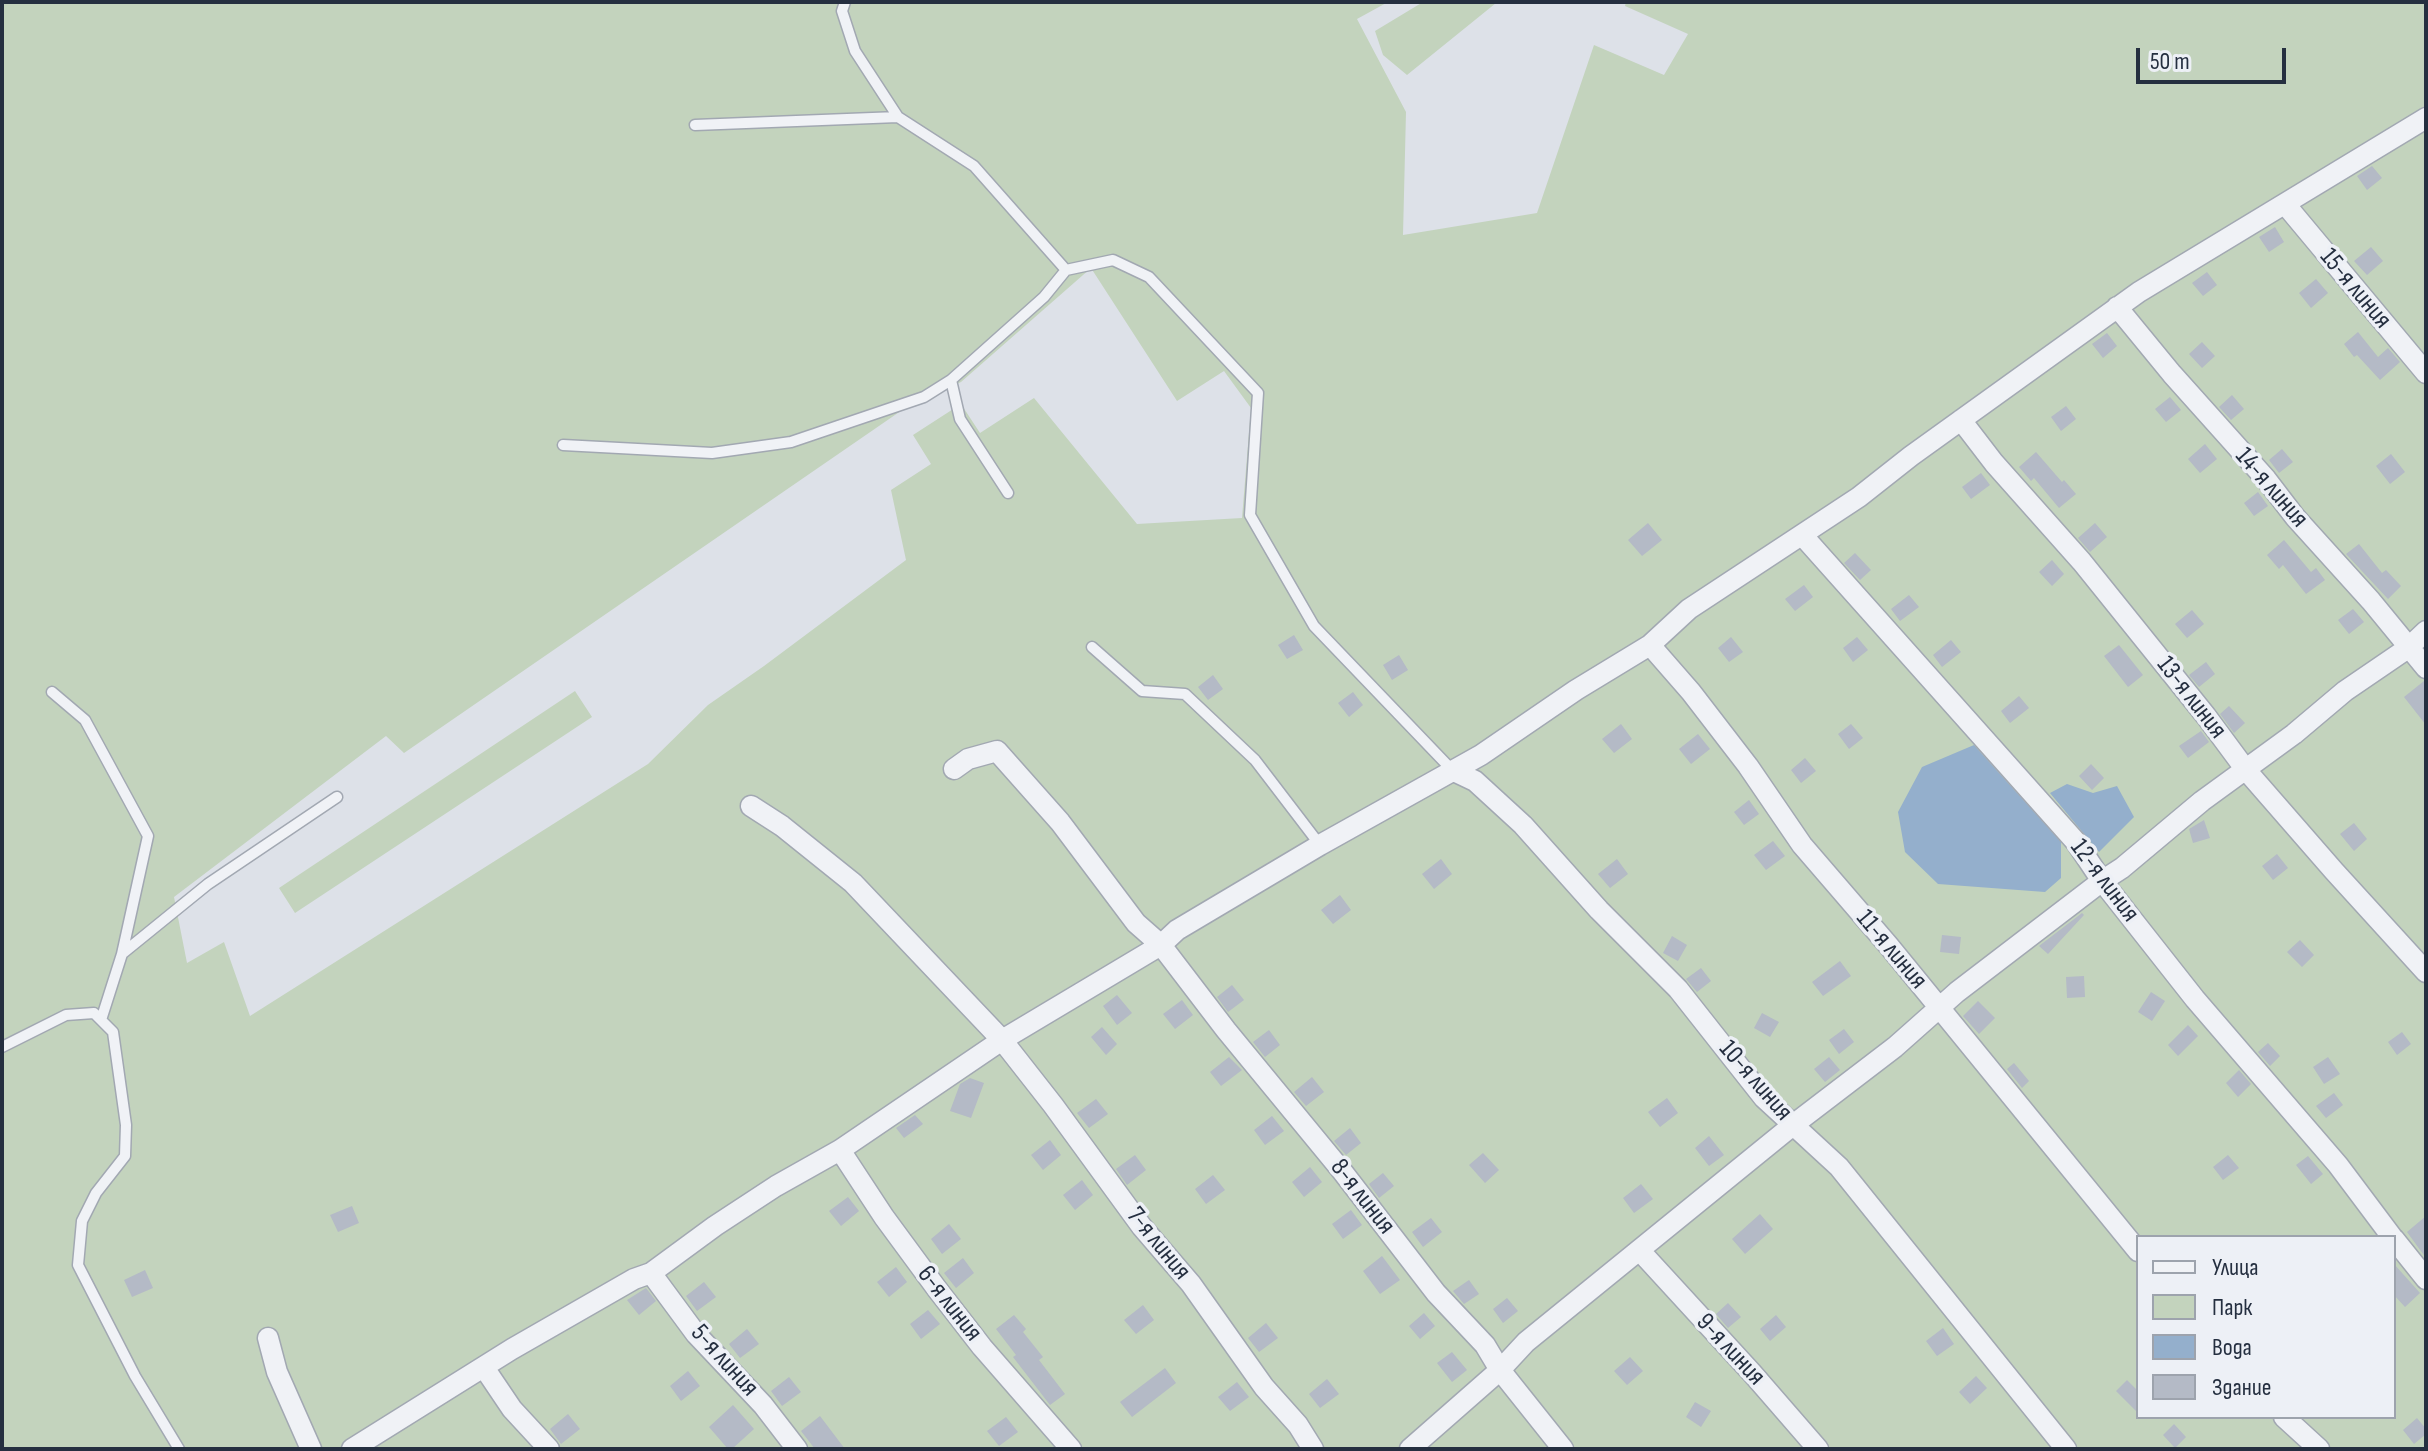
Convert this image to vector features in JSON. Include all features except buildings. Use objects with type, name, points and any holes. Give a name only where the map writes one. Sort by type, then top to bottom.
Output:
[{"type":"street","points":[[352,1449],[485,1369],[512,1349],[634,1279],[651,1273],[740,1210],[840,1150],[1002,1040],[1161,945],[1177,930],[1320,845],[1454,771],[1650,645],[1689,609],[1803,536],[2117,307],[2426,118]]},
{"type":"street","name":"15-я линия","points":[[2285,204],[2426,373]]},
{"type":"street","name":"14-я линия","points":[[2117,307],[2426,668]]},
{"type":"street","name":"13-я линия","points":[[1961,420],[1994,463],[2091,573],[2246,770],[2426,972]]},
{"type":"street","name":"12-я линия","points":[[1803,536],[2076,842],[2102,881],[2195,999],[2338,1165],[2391,1235]]},
{"type":"street","points":[[1410,1449],[1500,1370],[1526,1342],[1641,1252],[1793,1125],[2122,868],[2180,819],[2294,734],[2345,691],[2408,648],[2426,631]]},
{"type":"street","name":"11-я линия","points":[[1650,645],[1748,766],[1802,845],[2136,1249]]},
{"type":"street","name":"8-я линия","points":[[954,769],[968,759],[997,751],[1060,822],[1136,923],[1161,945],[1436,1293],[1485,1345],[1500,1370],[1563,1449]]},
{"type":"street","name":"10-я линия","points":[[1454,771],[1475,781],[1523,825],[1599,910],[1678,989],[1764,1098],[1839,1167],[2066,1449]]},
{"type":"street","name":"7-я линия","points":[[751,806],[782,826],[853,883],[1002,1040],[1142,1227],[1191,1284],[1264,1387],[1298,1425],[1313,1449]]},
{"type":"street","name":"6-я линия","points":[[840,1150],[937,1289],[982,1347],[1071,1449]]},
{"type":"street","name":"12-я линия","points":[[2396,1242],[2426,1279]]},
{"type":"street","name":"9-я линия","points":[[1641,1252],[1818,1449]]},
{"type":"street","name":"5-я линия","points":[[651,1273],[696,1334],[763,1405],[797,1449]]},
{"type":"street","points":[[268,1338],[277,1372],[311,1449]]},
{"type":"street","points":[[485,1369],[512,1409],[549,1449]]},
{"type":"street","points":[[2286,1419],[2319,1449]]},
{"type":"lane","points":[[845,2],[842,11],[855,51],[898,117],[974,166],[1066,270]]},
{"type":"lane","points":[[695,125],[898,117]]},
{"type":"lane","points":[[563,445],[712,453],[791,442],[924,397],[951,380],[1044,297],[1066,270],[1113,260],[1149,277],[1258,393],[1250,515],[1314,626],[1454,771]]},
{"type":"lane","points":[[951,380],[960,419],[1008,493]]},
{"type":"lane","points":[[1092,647],[1142,691],[1185,694],[1255,760],[1320,845]]},
{"type":"lane","points":[[52,692],[85,720],[148,836],[122,954],[101,1020]]},
{"type":"lane","points":[[122,954],[208,884],[337,797]]},
{"type":"lane","points":[[2,1047],[66,1015],[94,1013],[113,1032],[126,1125],[125,1156],[96,1193],[82,1221],[78,1265],[135,1376],[179,1449]]},
{"type":"green space","points":[[2,2],[1388,2],[1357,19],[1406,112],[1403,235],[1537,213],[1594,45],[1664,75],[1688,34],[1625,6],[1626,2],[2426,2],[2426,1449],[2,1449]],"holes":[[[1091,268],[1177,401],[1224,371],[1251,408],[1242,518],[1137,524],[1034,398],[980,433],[961,404],[913,435],[931,464],[891,490],[906,560],[708,705],[648,764],[250,1016],[224,942],[187,963],[174,897],[386,736],[404,753],[908,406],[961,382]]]},
{"type":"green space","points":[[1423,2],[1496,3],[1407,75],[1383,55],[1375,31]]},
{"type":"green space","points":[[575,691],[592,717],[295,913],[279,888]]},
{"type":"water","points":[[1974,745],[2061,842],[2061,878],[2045,892],[1938,884],[1905,852],[1898,812],[1922,767]]},
{"type":"water","points":[[2067,784],[2093,793],[2117,786],[2134,817],[2099,852],[2050,793]]}]
